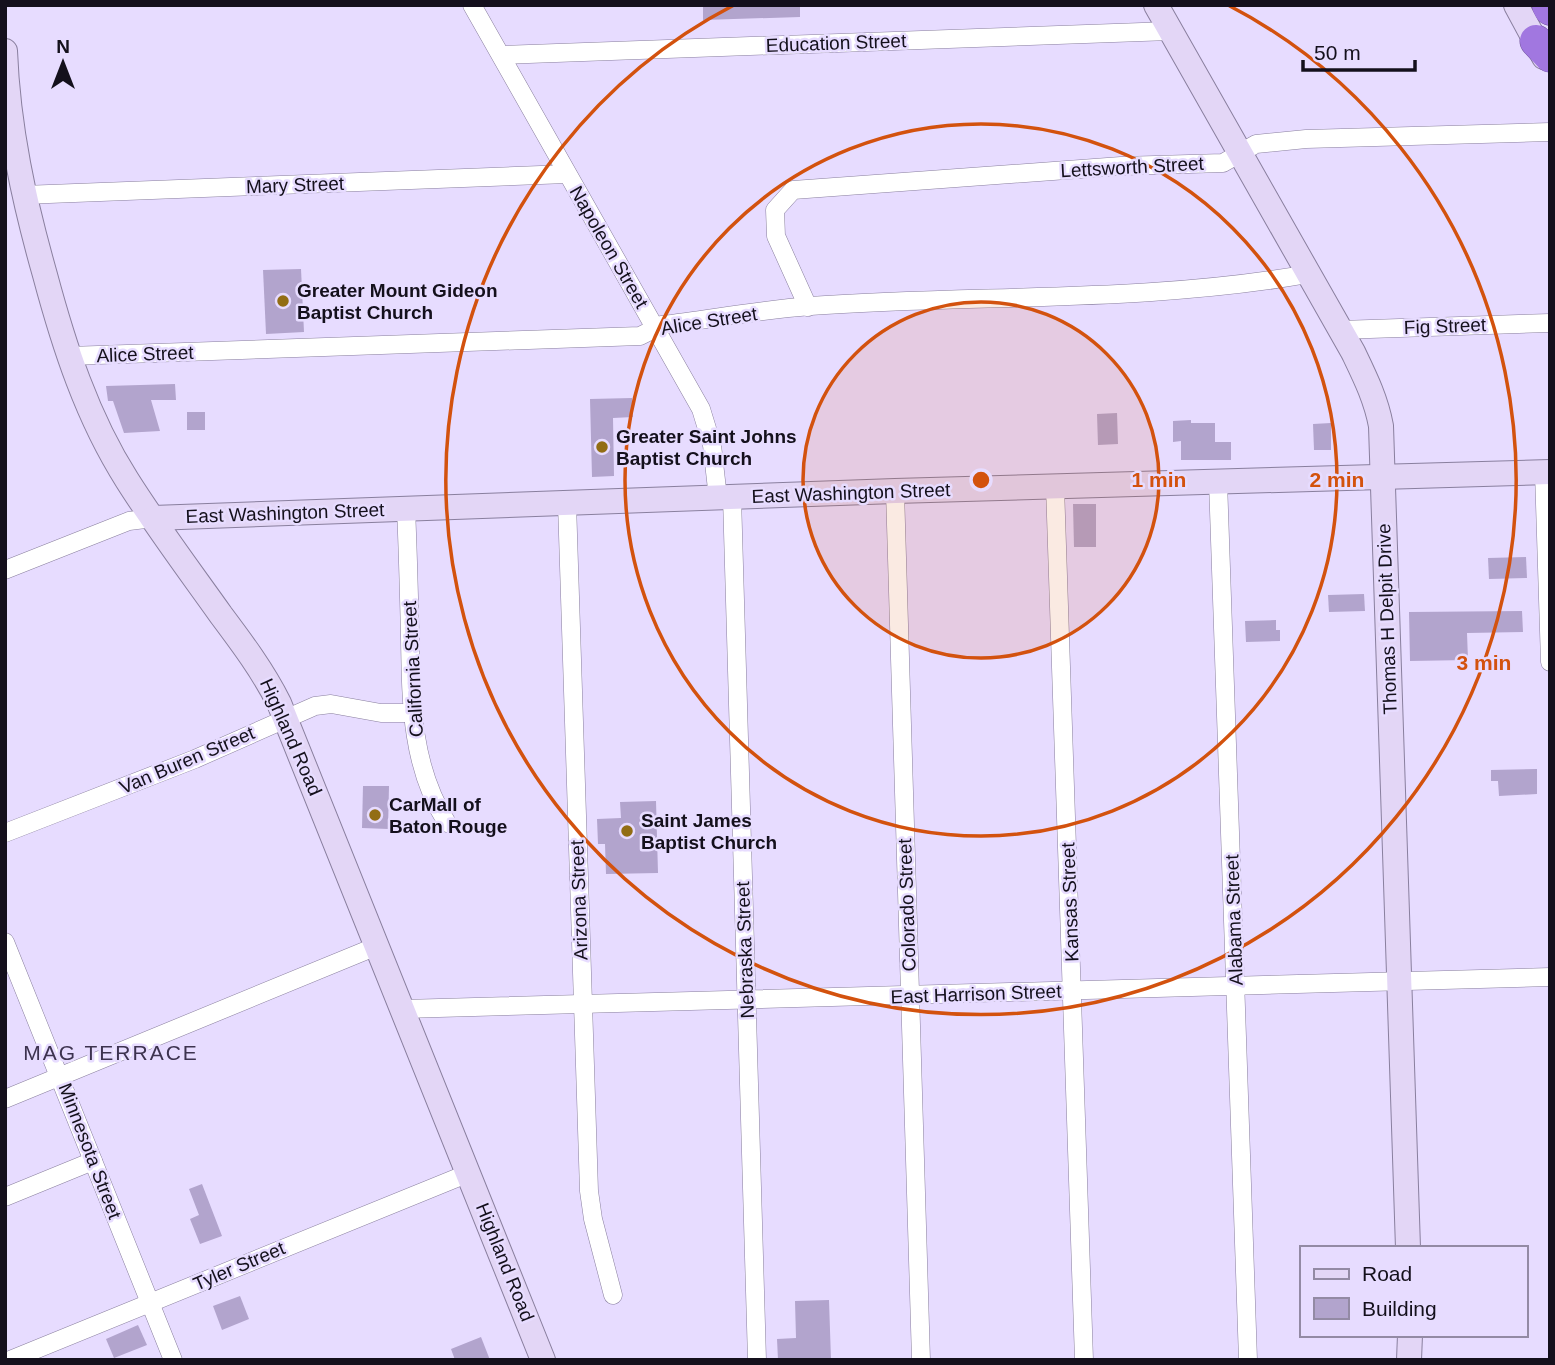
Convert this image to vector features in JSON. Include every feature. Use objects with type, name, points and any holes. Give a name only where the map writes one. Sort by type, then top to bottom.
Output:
[{"type":"street","name":"Napoleon Street","points":[[472,5],[706,422],[725,498]]},
{"type":"street","name":"Thomas H Delpit Drive","points":[[1156,5],[1340,330],[1369,383],[1378,409],[1381,426],[1408,1246]]},
{"type":"street","points":[[1516,5],[1545,55]]},
{"type":"street","name":"Education Street","points":[[502,55],[1170,31]]},
{"type":"street","name":"Highland Road","points":[[5,51],[12,134],[23,195],[69,356],[103,438],[128,481],[272,688],[543,1360]]},
{"type":"street","name":"Lettsworth Street","points":[[808,307],[776,236],[775,211],[793,190],[1121,166],[1223,163],[1256,144],[1306,139],[1550,132]]},
{"type":"street","name":"Mary Street","points":[[23,195],[567,174]]},
{"type":"street","name":"Alice Street","points":[[69,356],[625,337],[640,336],[662,325],[808,307],[1156,291],[1238,284],[1308,274]]},
{"type":"street","name":"Fig Street","points":[[1340,330],[1550,323]]},
{"type":"street","points":[[1547,472],[1550,662]]},
{"type":"street","name":"East Washington Street","points":[[153,518],[895,491],[1547,472]]},
{"type":"street","name":"Alabama Street","points":[[1218,481],[1248,1360]]},
{"type":"street","name":"Kansas Street","points":[[1055,486],[1084,1360]]},
{"type":"street","name":"Colorado Street","points":[[895,491],[920,1360]]},
{"type":"street","name":"Nebraska Street","points":[[725,498],[747,1001],[757,1360]]},
{"type":"street","name":"Arizona Street","points":[[567,503],[589,1191],[593,1219],[613,1294]]},
{"type":"street","name":"California Street","points":[[406,509],[414,733],[424,778],[447,823]]},
{"type":"street","points":[[5,570],[129,521],[153,518]]},
{"type":"street","name":"Van Buren Street","points":[[5,833],[195,759],[322,704],[381,713],[412,713]]},
{"type":"street","name":"Minnesota Street","points":[[5,942],[173,1360]]},
{"type":"street","points":[[5,1099],[377,946]]},
{"type":"street","name":"East Harrison Street","points":[[403,1009],[747,1001],[1399,979],[1550,977]]},
{"type":"street","points":[[5,1197],[93,1161]]},
{"type":"street","name":"Tyler Street","points":[[10,1360],[469,1173]]},
{"type":"street","points":[[1409,1360],[1410,1337]]},
{"type":"building","points":[[703,5],[800,5],[800,17],[703,20]]},
{"type":"building","name":"Greater Mount Gideon Baptist Church","points":[[301,269],[304,332],[266,334],[263,270]]},
{"type":"building","points":[[175,384],[176,400],[151,400],[160,431],[124,433],[113,401],[108,401],[106,386]]},
{"type":"building","name":"Greater Saint Johns Baptist Church","points":[[632,398],[633,417],[613,418],[614,476],[592,477],[590,399]]},
{"type":"building","points":[[187,412],[205,412],[205,430],[187,430]]},
{"type":"building","points":[[1117,413],[1118,444],[1098,445],[1097,414]]},
{"type":"building","points":[[1191,420],[1191,423],[1215,423],[1215,442],[1231,442],[1231,460],[1181,460],[1181,441],[1173,442],[1173,421]]},
{"type":"building","points":[[1331,423],[1331,450],[1314,450],[1313,424]]},
{"type":"building","points":[[1073,504],[1096,504],[1096,547],[1074,547]]},
{"type":"building","points":[[1526,557],[1527,578],[1489,579],[1488,558]]},
{"type":"building","points":[[1364,594],[1365,611],[1329,612],[1328,595]]},
{"type":"building","points":[[1522,611],[1523,632],[1467,633],[1468,660],[1410,661],[1409,612]]},
{"type":"building","points":[[1276,620],[1280,641],[1246,642],[1245,621]]},
{"type":"building","points":[[1537,769],[1537,794],[1499,796],[1498,781],[1491,781],[1491,770]]},
{"type":"building","name":"CarMall of Baton Rouge","points":[[363,786],[389,786],[388,829],[362,828]]},
{"type":"building","name":"Saint James Baptist Church","points":[[656,801],[658,873],[606,874],[605,844],[598,844],[597,819],[621,818],[620,802]]},
{"type":"building","points":[[202,1184],[222,1236],[200,1244],[190,1219],[199,1215],[189,1189]]},
{"type":"building","points":[[240,1296],[249,1319],[222,1330],[213,1306]]},
{"type":"building","points":[[829,1300],[831,1360],[778,1360],[777,1339],[796,1338],[795,1301]]},
{"type":"building","points":[[138,1325],[147,1345],[114,1358],[106,1339]]},
{"type":"building","points":[[481,1337],[490,1360],[455,1360],[451,1349]]},
{"type":"place","name":"Greater Mount Gideon Baptist Church","points":[[283,301]]},
{"type":"place","name":"Greater Saint Johns Baptist Church","points":[[602,447]]},
{"type":"place","name":"CarMall of Baton Rouge","points":[[375,815]]},
{"type":"place","name":"Saint James Baptist Church","points":[[627,831]]},
{"type":"district","name":"MAG TERRACE","points":[[111,1052]]}]
